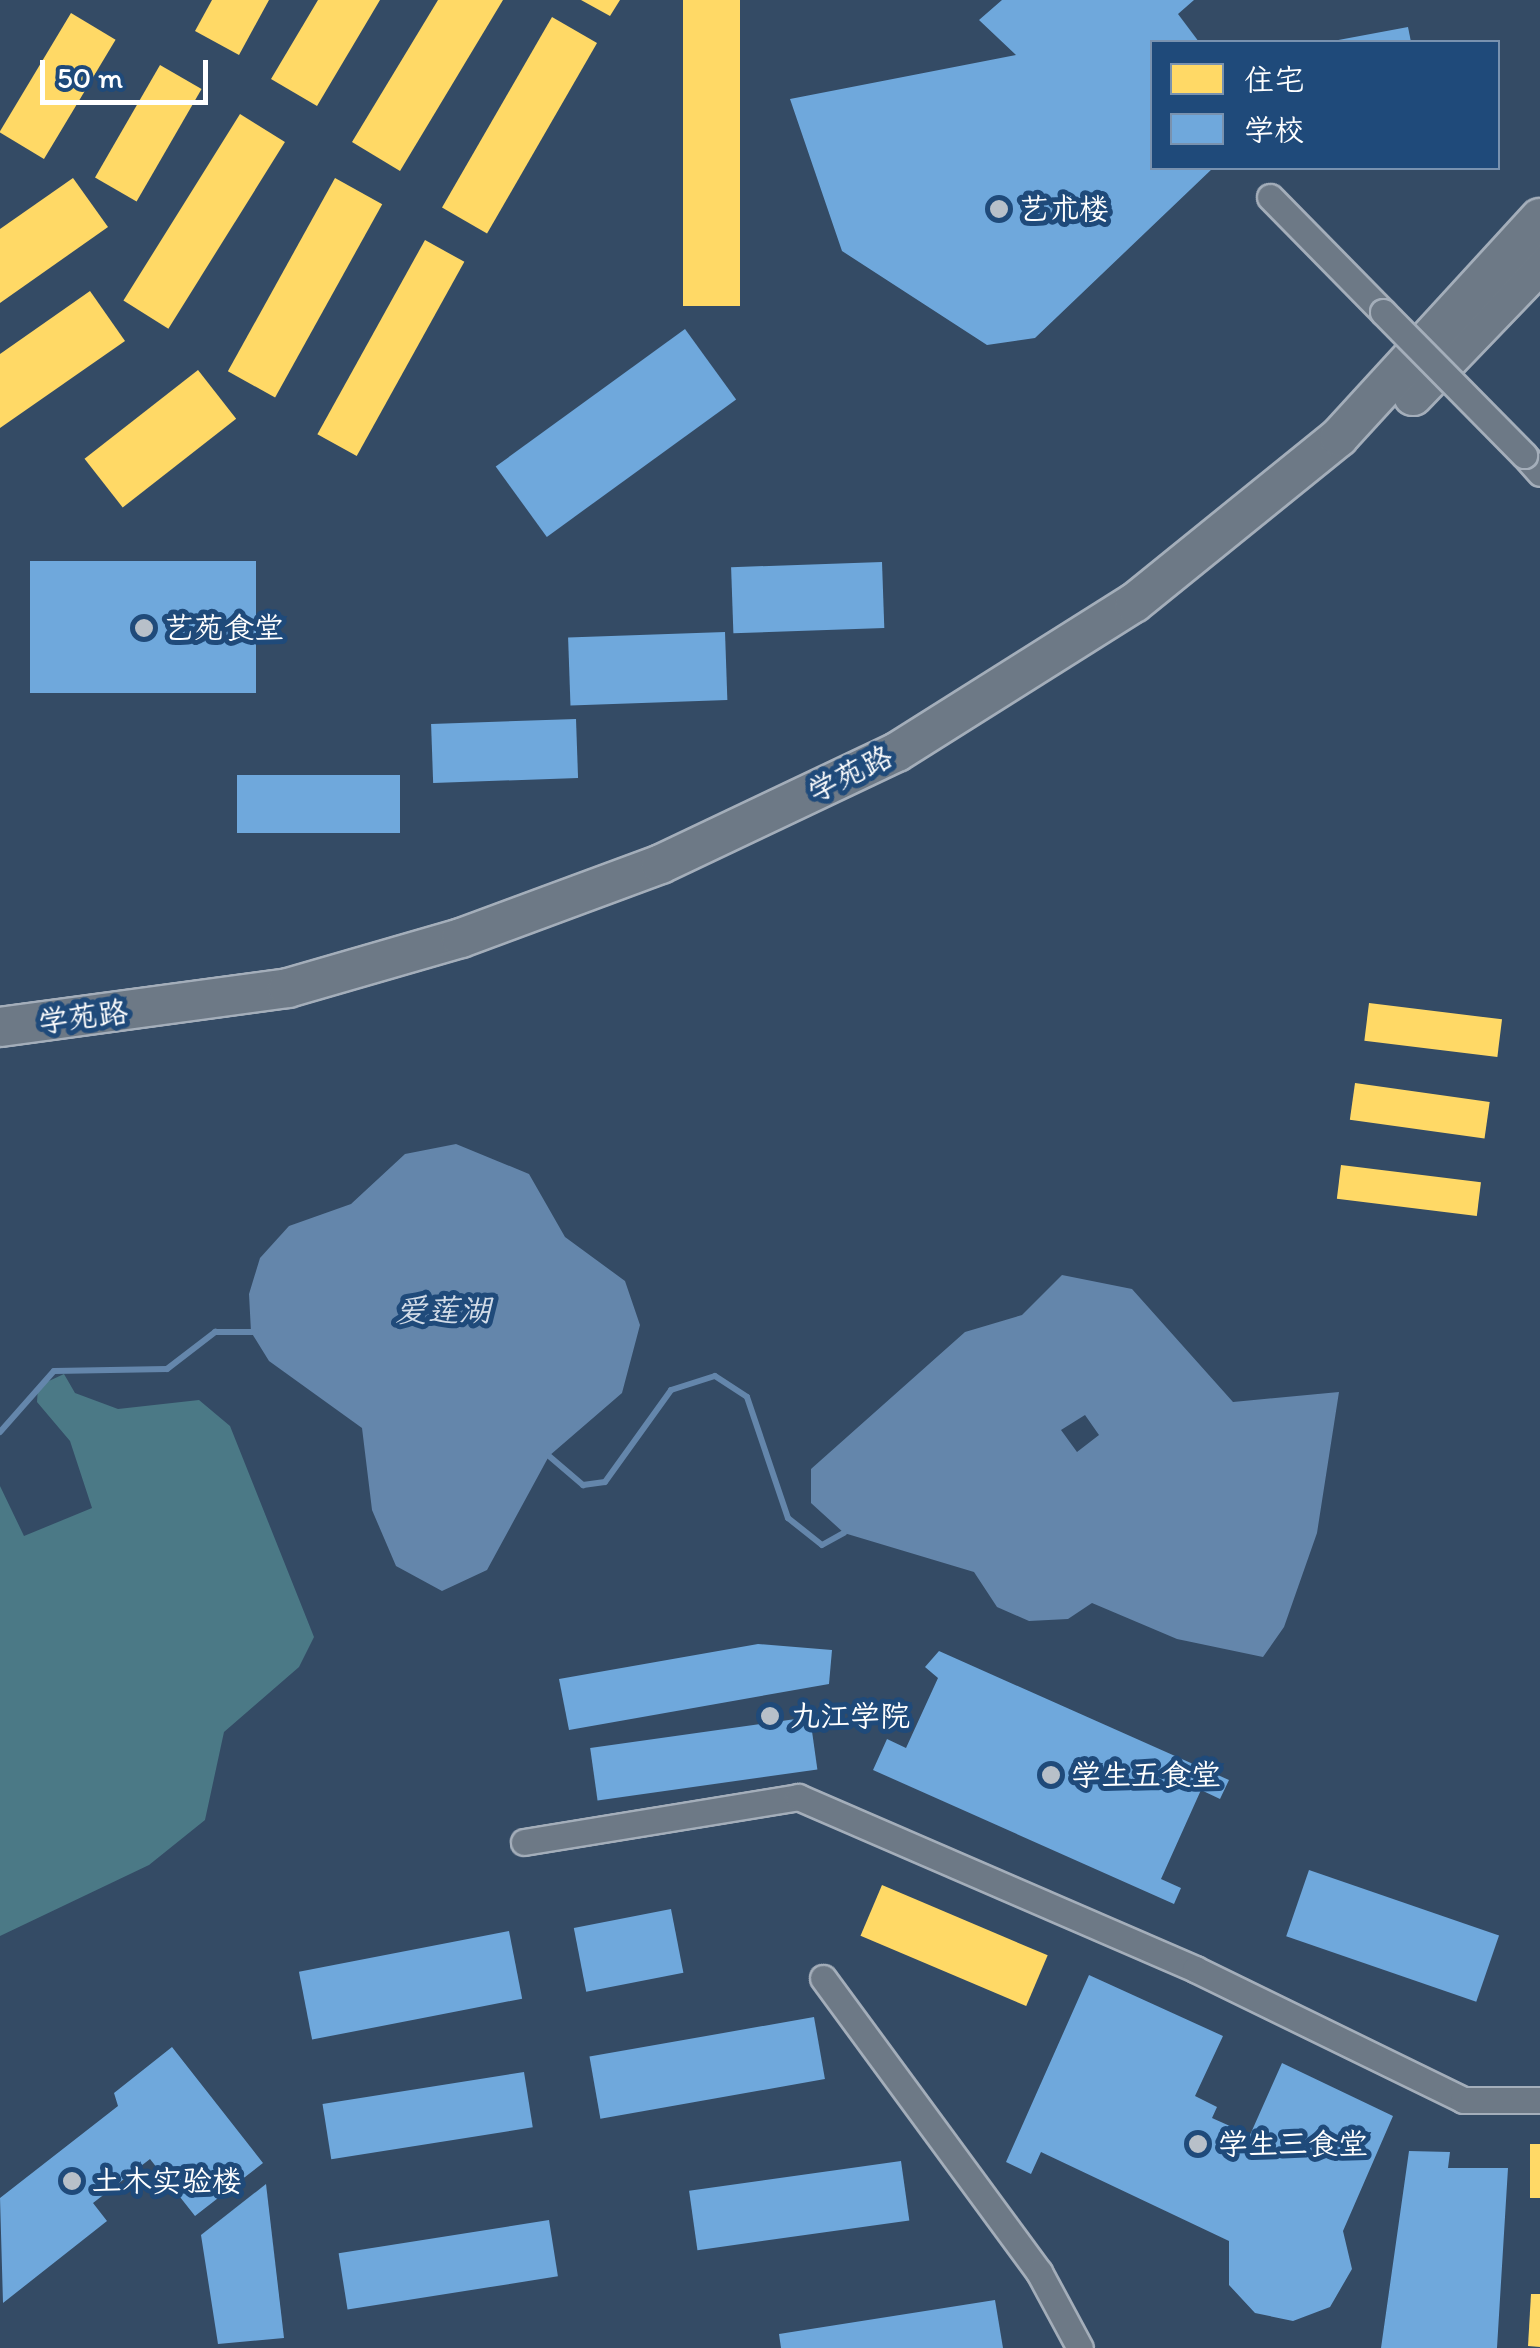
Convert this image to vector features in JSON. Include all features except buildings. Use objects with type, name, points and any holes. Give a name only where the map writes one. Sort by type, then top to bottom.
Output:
[{"type":"street","points":[[1270,197],[1532,464]]},
{"type":"street","name":"学苑路","points":[[0,1027],[288,988],[461,938],[661,864],[898,752],[1134,603],[1339,437],[1540,218]]},
{"type":"street","name":"学苑路","points":[[0,1053],[298,1007],[464,958],[656,889],[912,770],[1146,624],[1355,452],[1540,264]]},
{"type":"street","points":[[524,1842],[798,1797],[1195,1969],[1463,2100],[1540,2100]]},
{"type":"street","points":[[823,1978],[1040,2272],[1080,2348]]},
{"type":"green space","points":[[64,1374],[75,1393],[118,1409],[199,1400],[230,1426],[314,1637],[299,1667],[224,1732],[205,1820],[149,1865],[0,1936],[0,1486],[24,1536],[92,1508],[70,1441],[37,1402],[38,1386]]},
{"type":"water","name":"爱莲湖","points":[[456,1144],[529,1174],[565,1237],[625,1281],[640,1325],[622,1393],[549,1456],[487,1570],[442,1591],[396,1566],[372,1510],[362,1428],[269,1361],[251,1332],[249,1294],[260,1258],[289,1226],[351,1204],[405,1154]]},
{"type":"water","points":[[1062,1275],[1132,1289],[1233,1402],[1339,1392],[1317,1533],[1284,1627],[1263,1657],[1177,1639],[1092,1603],[1068,1619],[1029,1621],[997,1607],[974,1572],[844,1533],[811,1503],[811,1469],[965,1332],[1022,1315]],"holes":[[[1085,1415],[1099,1435],[1077,1452],[1061,1430]]]},
{"type":"waterway","points":[[0,1432],[54,1371],[167,1369],[215,1332],[256,1332]]},
{"type":"waterway","points":[[549,1456],[583,1485],[605,1482],[671,1390],[715,1376],[747,1397],[788,1518],[822,1545],[844,1533]]},
{"type":"place","name":"艺术楼","points":[[999,209]]},
{"type":"place","name":"艺苑食堂","points":[[144,628]]},
{"type":"place","name":"九江学院","points":[[770,1716]]},
{"type":"place","name":"学生五食堂","points":[[1051,1775]]},
{"type":"place","name":"学生三食堂","points":[[1198,2144]]},
{"type":"place","name":"土木实验楼","points":[[72,2181]]}]
